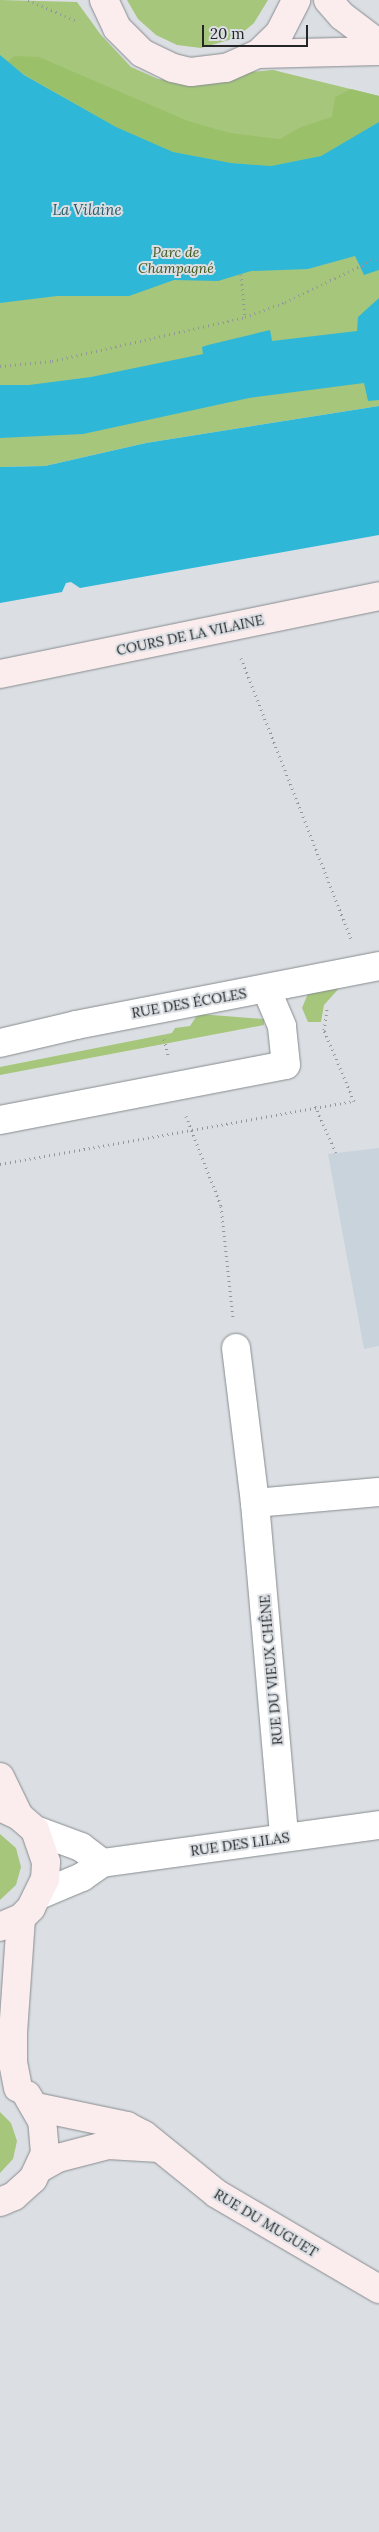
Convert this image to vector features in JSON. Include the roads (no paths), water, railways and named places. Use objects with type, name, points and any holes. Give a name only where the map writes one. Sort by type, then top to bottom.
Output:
[{"type":"street","points":[[104,0],[117,28],[128,42],[142,53],[173,68],[191,72],[226,68],[258,54],[279,34],[296,0]]},
{"type":"street","points":[[328,0],[342,16],[379,44]]},
{"type":"street","points":[[258,54],[379,51]]},
{"type":"street","name":"COURS DE LA VILAINE","points":[[0,674],[379,596]]},
{"type":"street","name":"RUE DES ÉCOLES","points":[[0,1043],[156,1008],[267,990],[376,966]]},
{"type":"street","points":[[0,1120],[286,1065],[282,1026],[267,990]]},
{"type":"street","name":"RUE DU VIEUX CHÊNE","points":[[236,1348],[255,1503],[284,1837]]},
{"type":"street","points":[[255,1503],[379,1492]]},
{"type":"street","points":[[0,1777],[18,1818],[46,1862],[45,1879],[39,1895],[10,1922],[13,2040],[18,2091],[46,2136],[40,2168]]},
{"type":"street","points":[[18,1818],[81,1847],[102,1863]]},
{"type":"street","name":"RUE DES LILAS","points":[[39,1895],[82,1876],[102,1863],[379,1824]]},
{"type":"street","name":"RUE DU MUGUET","points":[[18,2091],[127,2126],[159,2148],[217,2194],[379,2289]]},
{"type":"street","points":[[1,2203],[24,2189],[40,2168],[58,2158],[108,2145],[159,2148]]},
{"type":"water","name":"La Vilaine","points":[[0,55],[24,75],[116,127],[173,152],[231,163],[271,166],[321,156],[379,122],[379,270],[364,275],[355,256],[308,269],[251,271],[218,281],[174,280],[129,296],[57,296],[0,303]]},
{"type":"water","points":[[379,298],[379,400],[368,401],[364,383],[249,398],[83,434],[0,438],[0,385],[29,385],[91,377],[203,354],[202,347],[270,330],[272,341],[357,331],[358,317]]},
{"type":"water","points":[[379,406],[379,535],[80,588],[71,582],[66,583],[62,592],[0,603],[0,467],[45,466],[146,443]]},
{"type":"park label","name":"Parc de Champagné","points":[[176,260]]}]
